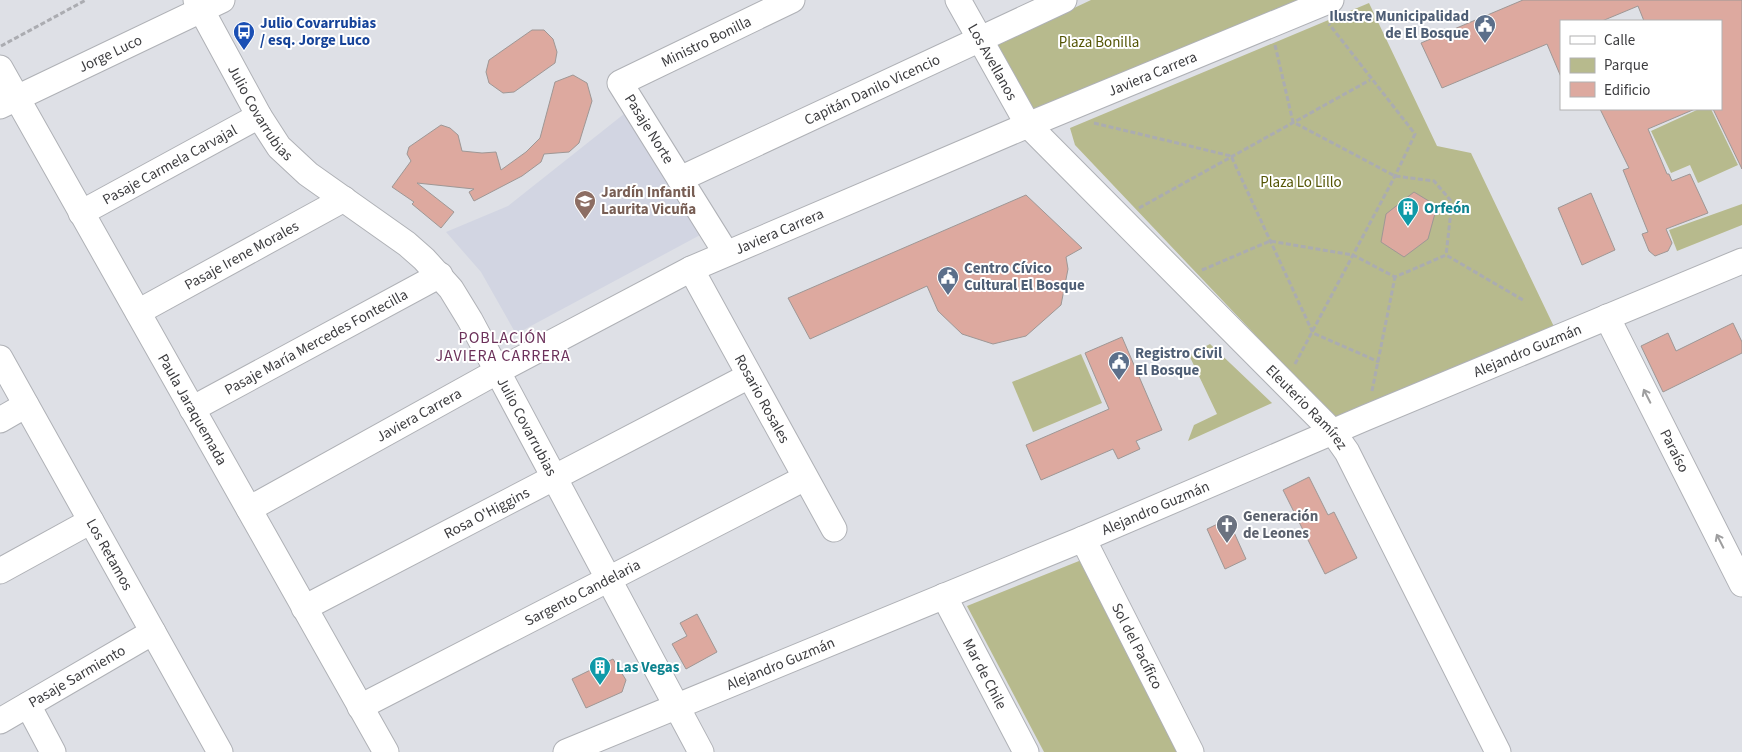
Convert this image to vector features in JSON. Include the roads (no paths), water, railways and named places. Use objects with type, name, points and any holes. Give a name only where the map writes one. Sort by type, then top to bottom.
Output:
[{"type":"street","name":"Ministro Bonilla","points":[[620,82],[792,0]]},
{"type":"street","name":"Los Avellanos","points":[[958,0],[1028,125]]},
{"type":"street","name":"Capitán Danilo Vicencio","points":[[680,180],[1064,0]]},
{"type":"street","name":"Jorge Luco","points":[[9,102],[207,3]]},
{"type":"street","name":"Julio Covarrubias","points":[[207,3],[258,116],[279,148],[293,161],[344,199],[408,244],[440,275],[461,304],[701,752]]},
{"type":"street","name":"Javiera Carrera","points":[[248,509],[498,371],[691,269],[1028,125],[1323,3]]},
{"type":"street","name":"Paula Jaraquemada","points":[[0,68],[9,102],[82,213],[386,752]]},
{"type":"street","name":"Pasaje Norte","points":[[620,82],[726,253]]},
{"type":"street","name":"Pasaje Carmela Carvajal","points":[[82,213],[258,116]]},
{"type":"street","name":"Eleuterio Ramírez","points":[[1028,125],[1333,432],[1347,452],[1498,752]]},
{"type":"street","name":"Pasaje Irene Morales","points":[[138,312],[344,199]]},
{"type":"street","name":"Alejandro Guzmán","points":[[566,752],[1083,539],[1365,418],[1742,261]]},
{"type":"street","name":"Rosario Rosales","points":[[691,269],[834,529]]},
{"type":"street","name":"Pasaje María Mercedes Fontecilla","points":[[192,409],[440,275]]},
{"type":"street","name":"Paraíso","points":[[1607,317],[1742,584]]},
{"type":"street","name":"Los Retamos","points":[[0,358],[220,752]]},
{"type":"street","name":"Rosa O'Higgins","points":[[304,608],[749,376]]},
{"type":"street","points":[[0,420],[26,405]]},
{"type":"street","name":"Sargento Candelaria","points":[[360,707],[805,478]]},
{"type":"street","points":[[0,571],[91,521]]},
{"type":"street","name":"Sol del Pacífico","points":[[1083,539],[1191,752]]},
{"type":"street","name":"Mar de Chile","points":[[944,596],[1026,752]]},
{"type":"street","name":"Pasaje Sarmiento","points":[[0,720],[153,632]]},
{"type":"street","points":[[28,705],[53,752]]},
{"type":"place","name":"Ilustre Municipalidad de El Bosque","points":[[1485,44]]},
{"type":"place","name":"Julio Covarrubias / esq. Jorge Luco","points":[[244,51]]},
{"type":"place","name":"Jardín Infantil Laurita Vicuña","points":[[585,220]]},
{"type":"place","name":"Orfeón","points":[[1408,227]]},
{"type":"place","name":"Centro Cívico Cultural El Bosque","points":[[948,296]]},
{"type":"place","name":"Registro Civil El Bosque","points":[[1119,381]]},
{"type":"place","name":"Generación de Leones","points":[[1227,544]]},
{"type":"place","name":"Las Vegas","points":[[600,686]]},
{"type":"district","name":"POBLACIÓN JAVIERA CARRERA","points":[[503,347]]},
{"type":"park label","name":"Plaza Bonilla","points":[[1099,42]]},
{"type":"park label","name":"Plaza Lo Lillo","points":[[1301,182]]}]
